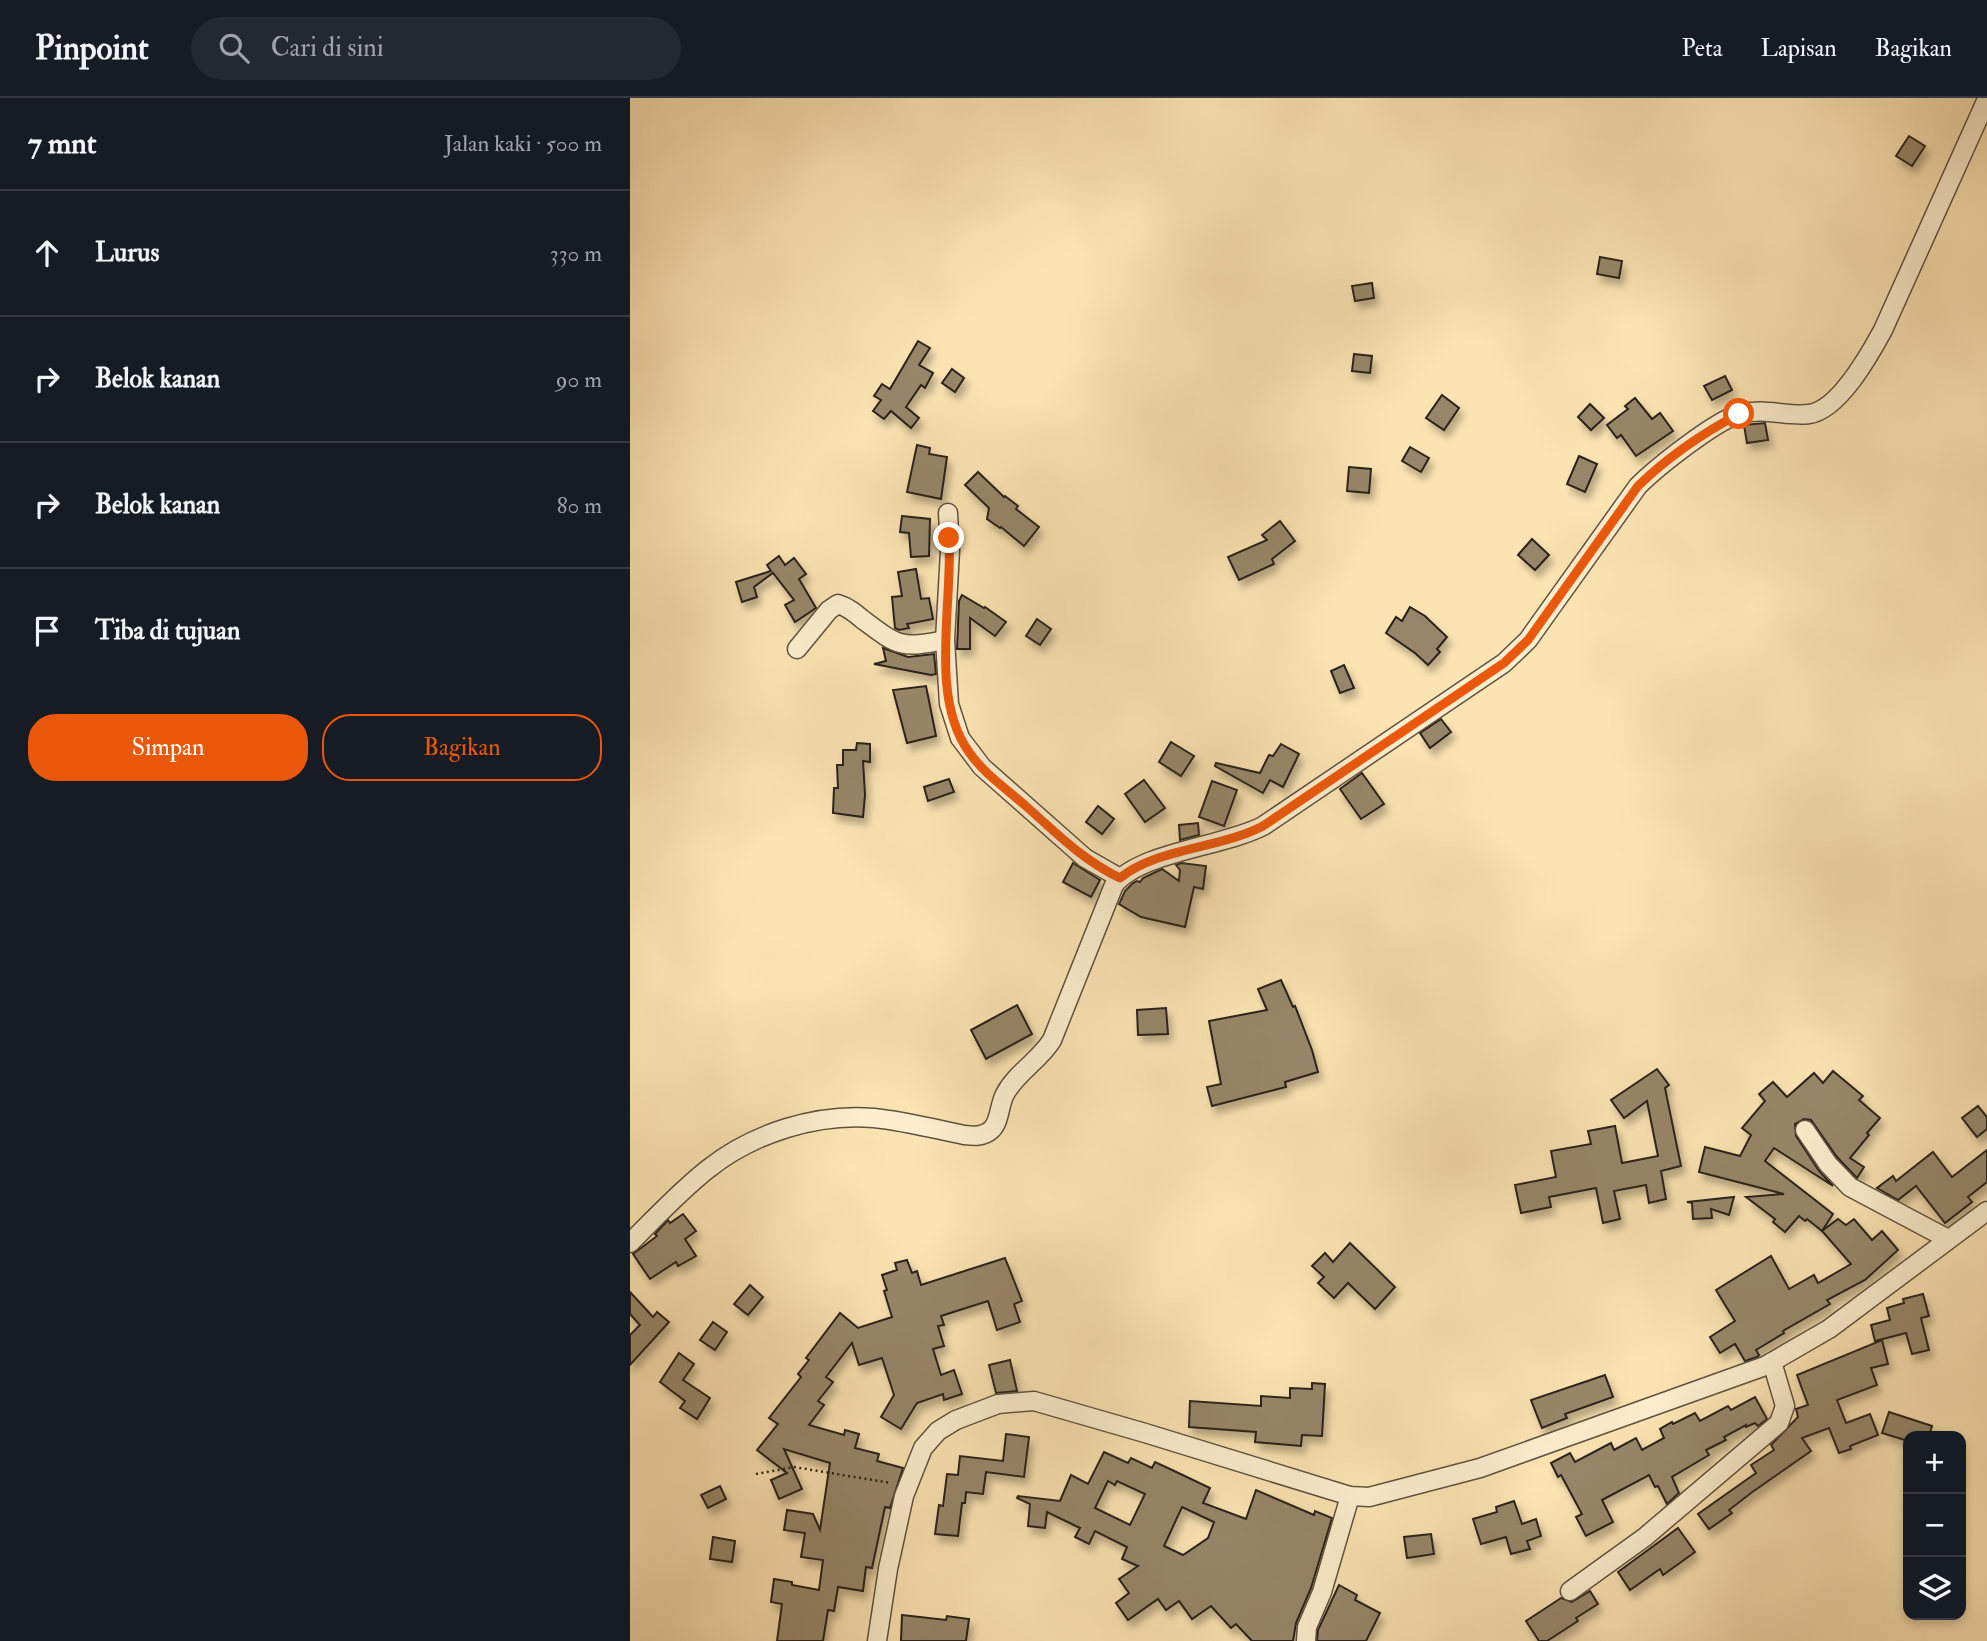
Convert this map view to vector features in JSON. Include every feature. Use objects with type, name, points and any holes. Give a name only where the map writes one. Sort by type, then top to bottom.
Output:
[{"type":"street","points":[[630,1243],[711,1167],[771,1132],[802,1123],[836,1118],[874,1118],[964,1135],[988,1133],[995,1127],[1004,1095],[1018,1076],[1044,1053],[1052,1040],[1114,885],[1120,878],[1141,864],[1233,839],[1263,826],[1504,663],[1528,640],[1638,486],[1654,470],[1717,426],[1739,414],[1771,410],[1809,414],[1821,410],[1835,398],[1871,352],[1883,330],[1987,99]]},
{"type":"street","points":[[948,513],[950,551],[945,640],[953,719],[960,738],[970,755],[1085,858],[1120,878]]},
{"type":"street","points":[[797,649],[829,610],[838,604],[849,609],[893,642],[918,646],[945,640]]},
{"type":"street","points":[[1805,1130],[1828,1164],[1850,1187],[1948,1239]]},
{"type":"street","points":[[877,1641],[888,1569],[907,1485],[923,1448],[938,1431],[956,1420],[998,1404],[1034,1401],[1350,1496],[1369,1497],[1480,1468],[1772,1362],[1829,1329],[1987,1211]]},
{"type":"street","points":[[1570,1591],[1645,1537],[1779,1423],[1784,1406],[1772,1362]]},
{"type":"street","points":[[1306,1641],[1307,1627],[1322,1592],[1350,1496]]},
{"type":"path","points":[[756,1474],[794,1467],[907,1485]]},
{"type":"building","points":[[1909,136],[1925,146],[1912,166],[1896,156]]},
{"type":"building","points":[[1600,257],[1622,261],[1619,278],[1597,274]]},
{"type":"building","points":[[1372,283],[1374,298],[1355,301],[1352,286]]},
{"type":"building","points":[[918,341],[930,348],[919,365],[933,373],[925,388],[921,385],[906,407],[919,418],[911,428],[891,411],[884,419],[873,411],[881,400],[874,396],[882,384],[890,389]]},
{"type":"building","points":[[1354,354],[1372,356],[1370,373],[1352,371]]},
{"type":"building","points":[[952,369],[964,378],[955,392],[942,383]]},
{"type":"building","points":[[1725,376],[1732,390],[1712,400],[1704,386]]},
{"type":"building","points":[[1442,395],[1459,408],[1444,430],[1426,418]]},
{"type":"building","points":[[1635,398],[1652,419],[1660,413],[1673,431],[1636,456],[1621,435],[1617,438],[1607,425],[1628,409],[1625,406]]},
{"type":"building","points":[[1590,404],[1604,418],[1591,430],[1578,417]]},
{"type":"building","points":[[1765,423],[1768,440],[1747,443],[1744,425]]},
{"type":"building","points":[[917,445],[930,448],[929,454],[947,457],[941,499],[907,492]]},
{"type":"building","points":[[1410,447],[1429,458],[1421,472],[1402,461]]},
{"type":"building","points":[[1579,456],[1597,464],[1585,492],[1567,484]]},
{"type":"building","points":[[1349,467],[1371,469],[1369,493],[1347,491]]},
{"type":"building","points":[[978,472],[1039,527],[1024,546],[987,519],[989,508],[965,485]]},
{"type":"building","points":[[902,516],[930,519],[929,556],[911,557],[909,533],[900,532]]},
{"type":"building","points":[[1280,521],[1295,541],[1272,559],[1274,564],[1239,580],[1228,557],[1267,540],[1262,535]]},
{"type":"building","points":[[1532,539],[1549,555],[1535,570],[1518,555]]},
{"type":"building","points":[[779,556],[785,565],[794,558],[806,574],[799,579],[816,608],[795,622],[785,605],[794,600],[773,573],[754,587],[757,597],[742,602],[736,582],[771,571],[767,565]]},
{"type":"building","points":[[916,569],[921,599],[929,598],[933,619],[907,624],[909,628],[899,630],[895,628],[892,597],[902,596],[898,572]]},
{"type":"building","points":[[962,595],[1006,622],[995,636],[970,618],[970,649],[957,649],[959,601]]},
{"type":"building","points":[[1410,607],[1425,616],[1447,637],[1437,649],[1440,652],[1428,665],[1386,633],[1396,617],[1402,621]]},
{"type":"building","points":[[1037,619],[1051,629],[1040,645],[1026,636]]},
{"type":"building","points":[[883,648],[908,657],[934,654],[936,674],[874,664],[886,661]]},
{"type":"building","points":[[1344,665],[1354,688],[1340,693],[1331,671]]},
{"type":"building","points":[[926,686],[936,736],[907,743],[893,690]]},
{"type":"building","points":[[1441,719],[1451,732],[1430,748],[1420,733]]},
{"type":"building","points":[[1171,742],[1194,756],[1181,776],[1159,762]]},
{"type":"building","points":[[857,743],[870,744],[870,762],[863,761],[863,817],[833,813],[834,788],[838,788],[837,765],[843,765],[843,750],[856,750]]},
{"type":"building","points":[[1281,744],[1299,754],[1283,787],[1270,780],[1263,793],[1215,766],[1216,763],[1260,773],[1269,755],[1273,756]]},
{"type":"building","points":[[1362,773],[1384,804],[1361,819],[1340,789]]},
{"type":"building","points":[[949,779],[954,792],[928,801],[924,787]]},
{"type":"building","points":[[1144,780],[1165,808],[1145,822],[1125,794]]},
{"type":"building","points":[[1212,781],[1237,790],[1224,826],[1199,817]]},
{"type":"building","points":[[1098,806],[1114,819],[1102,834],[1086,822]]},
{"type":"building","points":[[1198,823],[1199,835],[1180,840],[1179,825]]},
{"type":"building","points":[[1073,863],[1100,880],[1091,897],[1063,882]]},
{"type":"building","points":[[1181,863],[1206,866],[1203,889],[1194,887],[1185,927],[1141,917],[1119,904],[1125,891],[1133,883],[1140,882],[1162,869],[1179,881],[1180,870],[1176,865]]},
{"type":"building","points":[[1281,980],[1293,1007],[1295,1006],[1318,1072],[1285,1082],[1286,1087],[1212,1106],[1207,1087],[1221,1084],[1209,1021],[1267,1010],[1258,989]]},
{"type":"building","points":[[1017,1005],[1032,1034],[986,1059],[971,1030]]},
{"type":"building","points":[[1166,1008],[1168,1034],[1138,1035],[1137,1010]]},
{"type":"building","points":[[1657,1069],[1669,1085],[1665,1088],[1681,1166],[1661,1171],[1666,1199],[1649,1203],[1646,1185],[1614,1191],[1620,1219],[1603,1223],[1596,1188],[1549,1197],[1551,1207],[1521,1213],[1515,1185],[1556,1177],[1551,1151],[1591,1144],[1588,1131],[1615,1126],[1622,1163],[1658,1156],[1647,1101],[1624,1118],[1611,1100]]},
{"type":"building","points":[[1833,1071],[1863,1096],[1859,1100],[1880,1118],[1850,1158],[1864,1167],[1857,1178],[1837,1157],[1811,1120],[1804,1119],[1795,1124],[1796,1136],[1819,1171],[1833,1186],[1774,1148],[1765,1161],[1833,1214],[1822,1231],[1799,1216],[1785,1232],[1773,1222],[1775,1219],[1746,1197],[1784,1194],[1699,1172],[1705,1147],[1740,1156],[1751,1135],[1742,1128],[1765,1101],[1759,1094],[1773,1082],[1787,1097],[1814,1073],[1823,1083]]},
{"type":"building","points":[[1978,1106],[1987,1117],[1987,1129],[1977,1137],[1962,1118]]},
{"type":"building","points":[[1987,1150],[1987,1182],[1968,1197],[1972,1202],[1945,1223],[1916,1186],[1898,1200],[1877,1188],[1893,1176],[1896,1181],[1933,1152],[1952,1177]]},
{"type":"building","points":[[1734,1197],[1729,1215],[1711,1209],[1712,1218],[1693,1219],[1692,1203],[1687,1202]]},
{"type":"building","points":[[683,1214],[696,1231],[685,1239],[696,1256],[678,1266],[676,1262],[650,1279],[633,1254],[657,1236],[655,1234],[668,1220],[670,1223]]},
{"type":"building","points":[[1838,1219],[1846,1225],[1854,1219],[1872,1240],[1882,1231],[1898,1250],[1865,1280],[1827,1300],[1830,1304],[1756,1350],[1759,1355],[1757,1357],[1745,1361],[1735,1344],[1720,1353],[1710,1337],[1735,1321],[1716,1290],[1771,1256],[1789,1289],[1814,1275],[1818,1283],[1851,1264],[1822,1231]]},
{"type":"building","points":[[1350,1243],[1395,1287],[1375,1309],[1348,1283],[1334,1298],[1318,1283],[1324,1277],[1312,1266],[1325,1253],[1333,1262]]},
{"type":"building","points":[[1005,1258],[1022,1301],[1014,1304],[1020,1322],[997,1330],[988,1301],[941,1316],[944,1325],[938,1326],[944,1346],[933,1349],[941,1375],[954,1370],[962,1394],[944,1400],[943,1394],[917,1403],[901,1429],[881,1417],[894,1395],[882,1358],[859,1365],[852,1343],[826,1377],[833,1382],[818,1401],[824,1405],[809,1425],[844,1435],[845,1430],[859,1434],[855,1448],[879,1454],[877,1461],[903,1468],[890,1508],[885,1507],[872,1568],[866,1567],[863,1591],[838,1587],[834,1611],[828,1610],[823,1641],[777,1641],[782,1604],[771,1602],[774,1579],[819,1590],[823,1560],[801,1557],[805,1533],[784,1530],[787,1510],[813,1514],[820,1530],[830,1463],[784,1449],[802,1489],[779,1499],[771,1480],[787,1473],[757,1450],[778,1424],[769,1418],[801,1377],[798,1374],[809,1360],[806,1358],[840,1313],[858,1328],[892,1317],[882,1275],[897,1270],[895,1263],[907,1260],[912,1273],[917,1271],[921,1285]]},
{"type":"building","points":[[750,1285],[763,1297],[748,1315],[734,1304]]},
{"type":"building","points":[[630,1292],[653,1317],[657,1312],[669,1322],[630,1365],[630,1335],[640,1325],[630,1314]]},
{"type":"building","points":[[1923,1294],[1929,1316],[1921,1318],[1929,1350],[1912,1354],[1906,1333],[1875,1341],[1871,1325],[1890,1320],[1887,1308],[1904,1303],[1903,1299]]},
{"type":"building","points":[[713,1322],[727,1332],[715,1350],[700,1340]]},
{"type":"building","points":[[1882,1340],[1888,1364],[1871,1368],[1877,1385],[1837,1400],[1846,1423],[1870,1414],[1878,1435],[1839,1453],[1829,1428],[1802,1438],[1811,1451],[1751,1493],[1729,1510],[1732,1513],[1709,1529],[1698,1514],[1756,1473],[1751,1465],[1774,1450],[1771,1445],[1798,1417],[1796,1409],[1808,1405],[1797,1375]]},
{"type":"building","points":[[679,1353],[694,1364],[683,1380],[710,1398],[697,1419],[680,1408],[685,1401],[660,1382]]},
{"type":"building","points":[[1010,1360],[1017,1391],[996,1393],[989,1365]]},
{"type":"building","points":[[1605,1375],[1613,1397],[1565,1414],[1567,1418],[1542,1428],[1531,1400]]},
{"type":"building","points":[[1312,1383],[1325,1384],[1322,1436],[1302,1435],[1301,1446],[1255,1442],[1256,1432],[1189,1427],[1190,1401],[1261,1406],[1261,1396],[1290,1398],[1290,1388],[1312,1389]]},
{"type":"building","points":[[1755,1397],[1767,1419],[1758,1426],[1755,1423],[1746,1425],[1724,1437],[1726,1440],[1706,1450],[1709,1455],[1672,1477],[1679,1493],[1667,1504],[1649,1475],[1602,1500],[1613,1522],[1586,1536],[1576,1517],[1582,1514],[1561,1475],[1558,1477],[1551,1463],[1570,1453],[1575,1462],[1611,1443],[1614,1450],[1636,1438],[1642,1450],[1664,1438],[1660,1429],[1672,1422],[1673,1424],[1695,1413],[1700,1421],[1728,1406],[1731,1410]]},
{"type":"building","points":[[1889,1412],[1932,1426],[1930,1431],[1903,1431],[1903,1439],[1882,1433]]},
{"type":"building","points":[[1006,1434],[1029,1437],[1024,1477],[986,1472],[983,1494],[966,1492],[958,1536],[935,1534],[939,1505],[943,1506],[947,1474],[958,1475],[960,1456],[1003,1461]]},
{"type":"building","points":[[1104,1452],[1128,1463],[1131,1458],[1152,1468],[1155,1462],[1170,1469],[1210,1488],[1203,1503],[1246,1519],[1256,1490],[1314,1515],[1315,1511],[1332,1518],[1311,1588],[1296,1623],[1293,1641],[1252,1641],[1236,1624],[1231,1628],[1211,1606],[1192,1619],[1179,1601],[1166,1610],[1158,1599],[1128,1620],[1116,1603],[1129,1593],[1119,1579],[1138,1566],[1122,1559],[1127,1547],[1095,1531],[1089,1544],[1075,1537],[1080,1528],[1047,1512],[1045,1528],[1028,1526],[1030,1504],[1017,1498],[1060,1501],[1071,1475],[1088,1484]],"holes":[[[1108,1481],[1115,1485],[1117,1481],[1145,1494],[1130,1525],[1095,1508]],[[1182,1507],[1214,1522],[1208,1538],[1183,1555],[1164,1546]]]},
{"type":"building","points":[[720,1486],[726,1499],[708,1508],[701,1495]]},
{"type":"building","points":[[1514,1501],[1522,1524],[1536,1519],[1541,1536],[1527,1541],[1530,1549],[1511,1554],[1506,1537],[1481,1544],[1473,1519],[1497,1512],[1496,1507]]},
{"type":"building","points":[[1678,1528],[1695,1552],[1663,1575],[1660,1569],[1630,1590],[1618,1572]]},
{"type":"building","points":[[1431,1534],[1434,1554],[1407,1558],[1404,1537]]},
{"type":"building","points":[[713,1537],[735,1541],[732,1562],[710,1559]]},
{"type":"building","points":[[1339,1585],[1357,1595],[1355,1600],[1380,1613],[1366,1641],[1317,1641],[1318,1630]]},
{"type":"building","points":[[1590,1591],[1598,1604],[1547,1641],[1539,1641],[1526,1621],[1561,1598],[1572,1602]]},
{"type":"building","points":[[902,1615],[946,1620],[947,1616],[969,1619],[966,1641],[901,1641]]},
{"type":"route","points":[[949,538],[945,640],[949,704],[960,738],[970,755],[982,767],[1085,858],[1120,878],[1141,864],[1247,835],[1504,663],[1528,640],[1638,486],[1654,470],[1739,414]]}]
